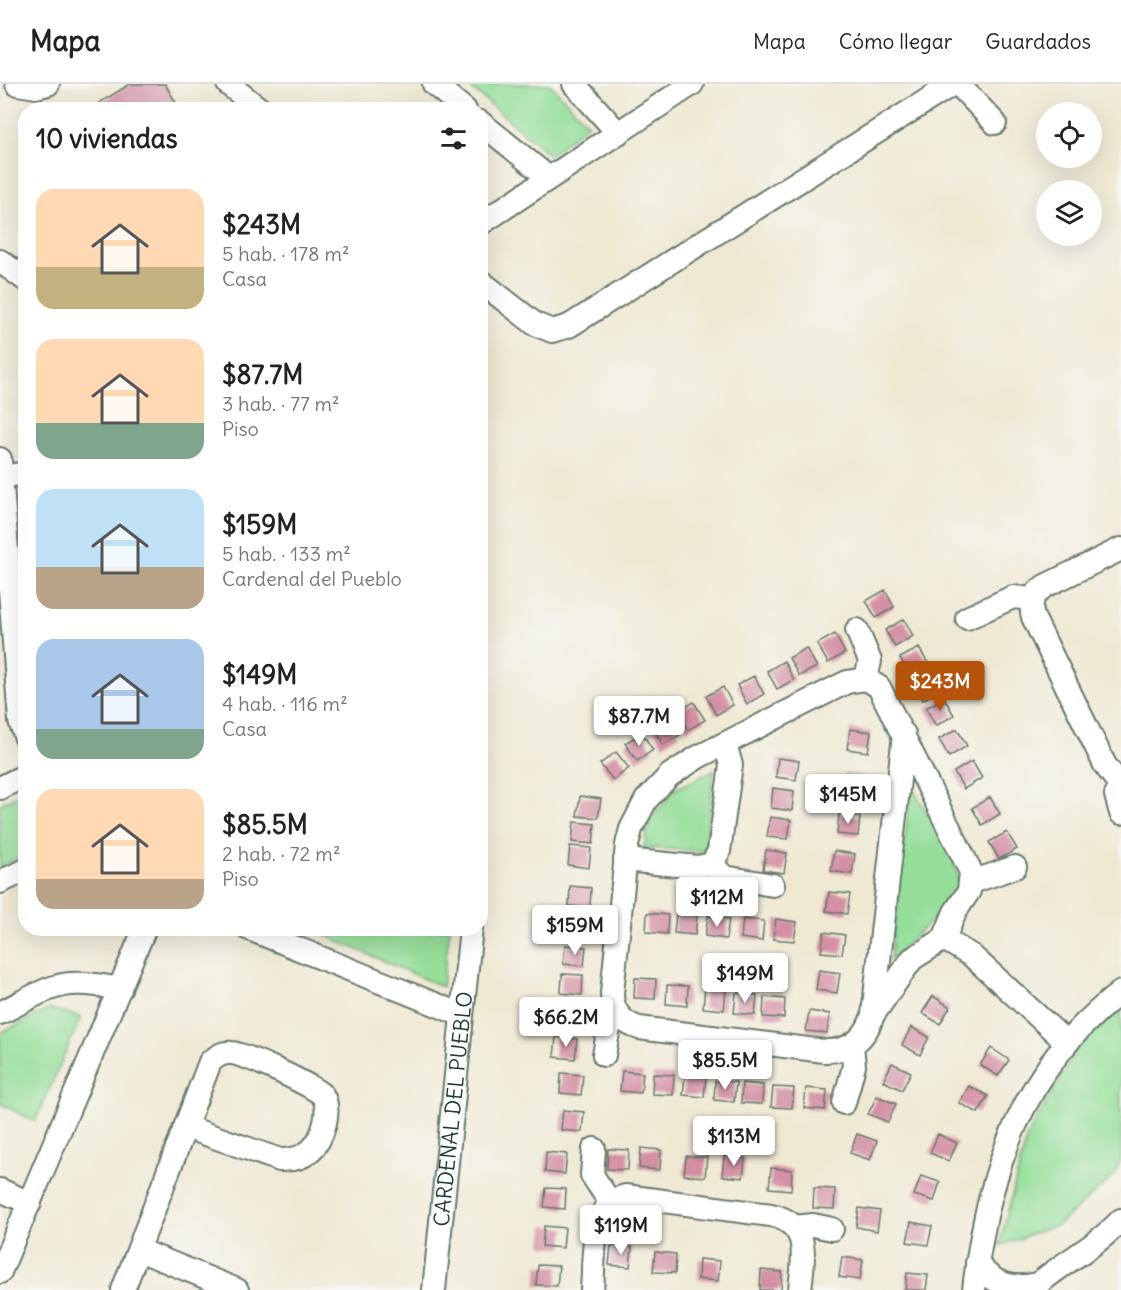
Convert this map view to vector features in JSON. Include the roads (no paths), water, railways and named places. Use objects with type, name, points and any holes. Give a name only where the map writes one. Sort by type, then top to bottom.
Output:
[{"type":"street","points":[[17,84],[37,87],[48,84]]},
{"type":"street","points":[[228,84],[251,102]]},
{"type":"street","points":[[434,84],[455,102]]},
{"type":"street","points":[[574,84],[618,133]]},
{"type":"street","points":[[488,219],[693,84]]},
{"type":"street","points":[[488,287],[535,324],[552,331],[569,326],[953,84]]},
{"type":"street","points":[[958,84],[995,123]]},
{"type":"street","points":[[488,128],[549,178]]},
{"type":"street","points":[[0,261],[18,274]]},
{"type":"street","points":[[18,471],[1,468],[5,600],[18,634]]},
{"type":"street","points":[[1121,549],[1045,586],[1032,599],[1033,617],[1105,765],[1120,780],[1116,795],[1121,813]]},
{"type":"street","points":[[967,618],[1013,597],[1032,599]]},
{"type":"street","points":[[857,630],[870,662],[866,680]]},
{"type":"street","points":[[15,728],[18,675]]},
{"type":"street","points":[[866,680],[879,687],[904,734],[968,863],[972,882],[944,939],[924,950],[899,974],[873,1016],[866,1033],[852,1045],[843,1049],[824,1051],[639,1028],[619,1016],[612,993],[625,860],[634,822],[657,787],[682,767],[847,682],[866,680]]},
{"type":"street","points":[[873,1016],[904,734]]},
{"type":"street","points":[[625,860],[698,867],[712,864],[719,851],[730,765],[725,744]]},
{"type":"street","points":[[898,784],[913,778],[928,783]]},
{"type":"street","points":[[0,788],[18,779]]},
{"type":"street","points":[[712,864],[719,874],[729,878],[773,885]]},
{"type":"street","points":[[972,882],[1015,867]]},
{"type":"street","points":[[0,882],[18,874]]},
{"type":"street","points":[[0,1272],[142,936]]},
{"type":"street","points":[[267,936],[462,1015]]},
{"type":"street","name":"CARDENAL DEL PUEBLO","points":[[434,1290],[470,936]]},
{"type":"street","points":[[944,939],[972,956],[1066,1042]]},
{"type":"street","points":[[878,964],[885,972],[899,974]]},
{"type":"street","points":[[0,1013],[55,986],[69,982],[120,989]]},
{"type":"street","points":[[974,1290],[988,1199],[1007,1142],[1037,1084],[1066,1042],[1091,1016],[1121,992]]},
{"type":"street","points":[[604,1055],[609,1027],[619,1016]]},
{"type":"street","points":[[844,1103],[854,1066],[852,1045]]},
{"type":"street","points":[[123,1290],[210,1062],[229,1052],[311,1086],[324,1098],[327,1110],[317,1144],[307,1154],[289,1160],[280,1160],[186,1127]]},
{"type":"street","points":[[594,1149],[592,1175],[610,1202]]},
{"type":"street","points":[[0,1190],[30,1203]]},
{"type":"street","points":[[591,1290],[599,1220],[610,1202],[625,1196],[780,1217],[795,1227],[803,1243],[800,1290]]},
{"type":"street","points":[[977,1263],[991,1278],[1000,1283],[1034,1287],[1101,1239],[1121,1220]]},
{"type":"street","points":[[795,1227],[813,1225],[832,1229]]},
{"type":"street","points":[[139,1250],[237,1290]]}]
